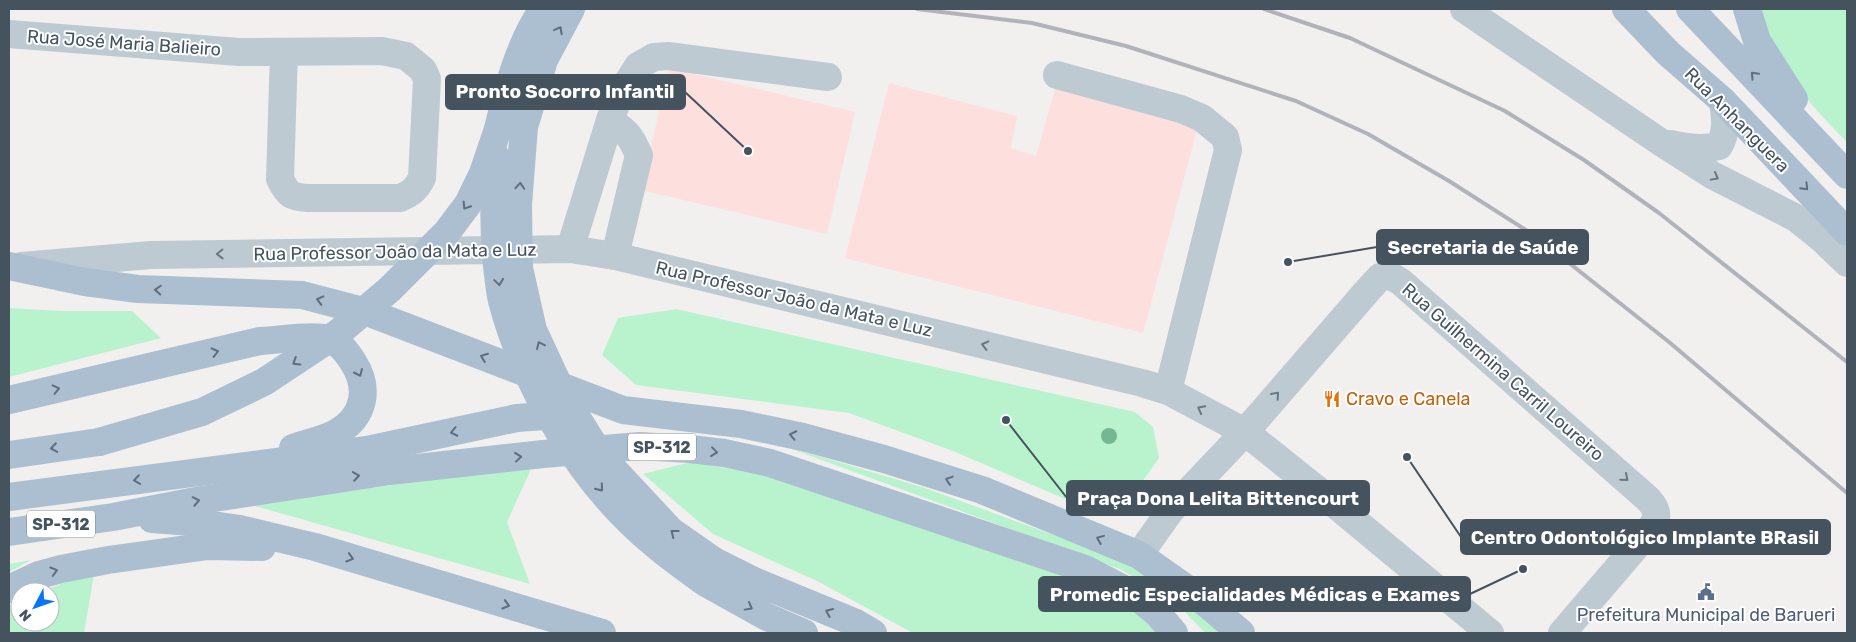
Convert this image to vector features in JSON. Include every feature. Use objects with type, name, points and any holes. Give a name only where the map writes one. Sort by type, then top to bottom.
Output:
[{"type":"main road","points":[[9,455],[99,442],[202,412],[264,382],[338,334],[390,289],[447,232],[468,204],[483,173],[518,59],[542,9]]},
{"type":"main road","name":"SP-312","points":[[572,9],[544,60],[524,127],[518,205],[519,268],[533,330],[565,399],[601,456],[710,572],[754,581],[873,633]]},
{"type":"main road","points":[[1620,9],[1668,53]]},
{"type":"main road","name":"Rua Anhanguera","points":[[1626,9],[1668,53],[1723,101],[1847,232]]},
{"type":"main road","points":[[1690,9],[1845,172]]},
{"type":"main road","points":[[1747,9],[1757,41],[1774,71],[1845,172]]},
{"type":"main road","points":[[498,128],[494,248],[501,300],[517,347],[540,400],[580,464],[611,502],[651,542],[710,572],[767,617],[804,633]]},
{"type":"main road","points":[[10,266],[85,282],[138,289],[302,296],[367,312],[623,410]]},
{"type":"main road","points":[[9,400],[260,341],[325,338],[338,343],[358,369],[364,389],[362,402],[353,420],[337,433],[254,464]]},
{"type":"main road","points":[[9,497],[367,450],[516,418],[623,410],[741,424],[803,437],[884,459],[982,490],[1140,555],[1200,598],[1241,633]]},
{"type":"main road","name":"SP-312","points":[[9,532],[113,517],[201,500],[390,471],[543,454],[640,446],[690,449],[724,453],[770,463],[1085,569],[1135,595],[1158,614],[1174,633]]},
{"type":"main road","points":[[113,517],[192,522],[240,529],[315,547],[602,633]]},
{"type":"main road","points":[[9,589],[39,575],[61,569],[108,560],[208,546],[315,547]]},
{"type":"street","points":[[1464,9],[1712,175],[1796,218],[1822,238],[1847,263]]},
{"type":"street","name":"Rua José Maria Balieiro","points":[[9,34],[239,52],[284,52]]},
{"type":"street","points":[[284,52],[382,52],[406,56],[423,70],[427,79],[422,178],[411,194],[400,198],[308,198],[294,197],[286,190],[280,179],[284,52]]},
{"type":"street","points":[[570,249],[610,120],[619,96],[638,66],[654,57],[668,56],[828,77]]},
{"type":"street","points":[[1057,75],[1181,110],[1202,118],[1225,137],[1228,150],[1168,392]]},
{"type":"street","points":[[1659,141],[1690,148],[1707,149],[1719,146],[1724,138],[1726,124],[1723,101]]},
{"type":"street","points":[[610,120],[627,132],[634,142],[639,155],[615,256]]},
{"type":"street","name":"Rua Professor João da Mata e Luz","points":[[10,266],[151,255],[570,249],[615,256],[1142,383],[1168,392],[1245,432],[1490,633]]},
{"type":"street","name":"Rua Guilhermina Carril Loureiro","points":[[1245,432],[1380,277],[1391,276],[1401,282],[1656,507],[1656,521],[1646,535],[1562,633]]},
{"type":"street","points":[[1140,555],[1171,510],[1245,432]]},
{"type":"shaded area","points":[[669,68],[855,112],[827,234],[641,190]]},
{"type":"shaded area","points":[[1057,82],[1199,122],[1143,333],[845,258],[889,83],[1017,116],[1011,148],[1036,156]]},
{"type":"green space","points":[[1760,9],[1847,9],[1847,142],[1819,113],[1794,82],[1773,47]]},
{"type":"green space","points":[[9,308],[63,311],[132,311],[161,338],[9,377]]},
{"type":"green space","points":[[676,309],[1135,412],[1153,427],[1159,458],[1133,495],[1105,516],[953,451],[849,413],[636,385],[602,355],[618,318]]},
{"type":"green space","points":[[775,443],[925,488],[1139,566],[1225,633],[1205,633],[1178,605],[1122,570]]},
{"type":"green space","points":[[691,462],[801,482],[1076,580],[1147,619],[1158,633],[913,633],[817,581],[713,534],[643,474]]},
{"type":"green space","points":[[532,467],[507,522],[530,584],[248,504]]},
{"type":"green space","points":[[31,560],[9,572],[9,564]]},
{"type":"green space","points":[[86,573],[94,575],[84,633],[9,633],[10,606],[10,632],[60,632],[60,584]]},
{"type":"railway","points":[[917,9],[1032,23],[1126,46],[1296,101],[1368,134],[1449,181],[1535,236],[1669,342],[1847,493]]},
{"type":"railway","points":[[1264,9],[1350,38],[1505,111],[1584,160],[1659,213],[1847,362]]},
{"type":"place","name":"Pronto Socorro Infantil","points":[[748,151]]},
{"type":"place","name":"Secretaria de Saúde","points":[[1288,262]]},
{"type":"place","name":"Cravo e Canela","points":[[1332,399]]},
{"type":"place","name":"Praça Dona Lelita Bittencourt","points":[[1006,420]]},
{"type":"place","name":"Centro Odontológico Implante BRasil","points":[[1407,457]]},
{"type":"place","name":"Promedic Especialidades Médicas e Exames","points":[[1523,569]]},
{"type":"place","name":"Prefeitura Municipal de Barueri","points":[[1706,592]]}]
